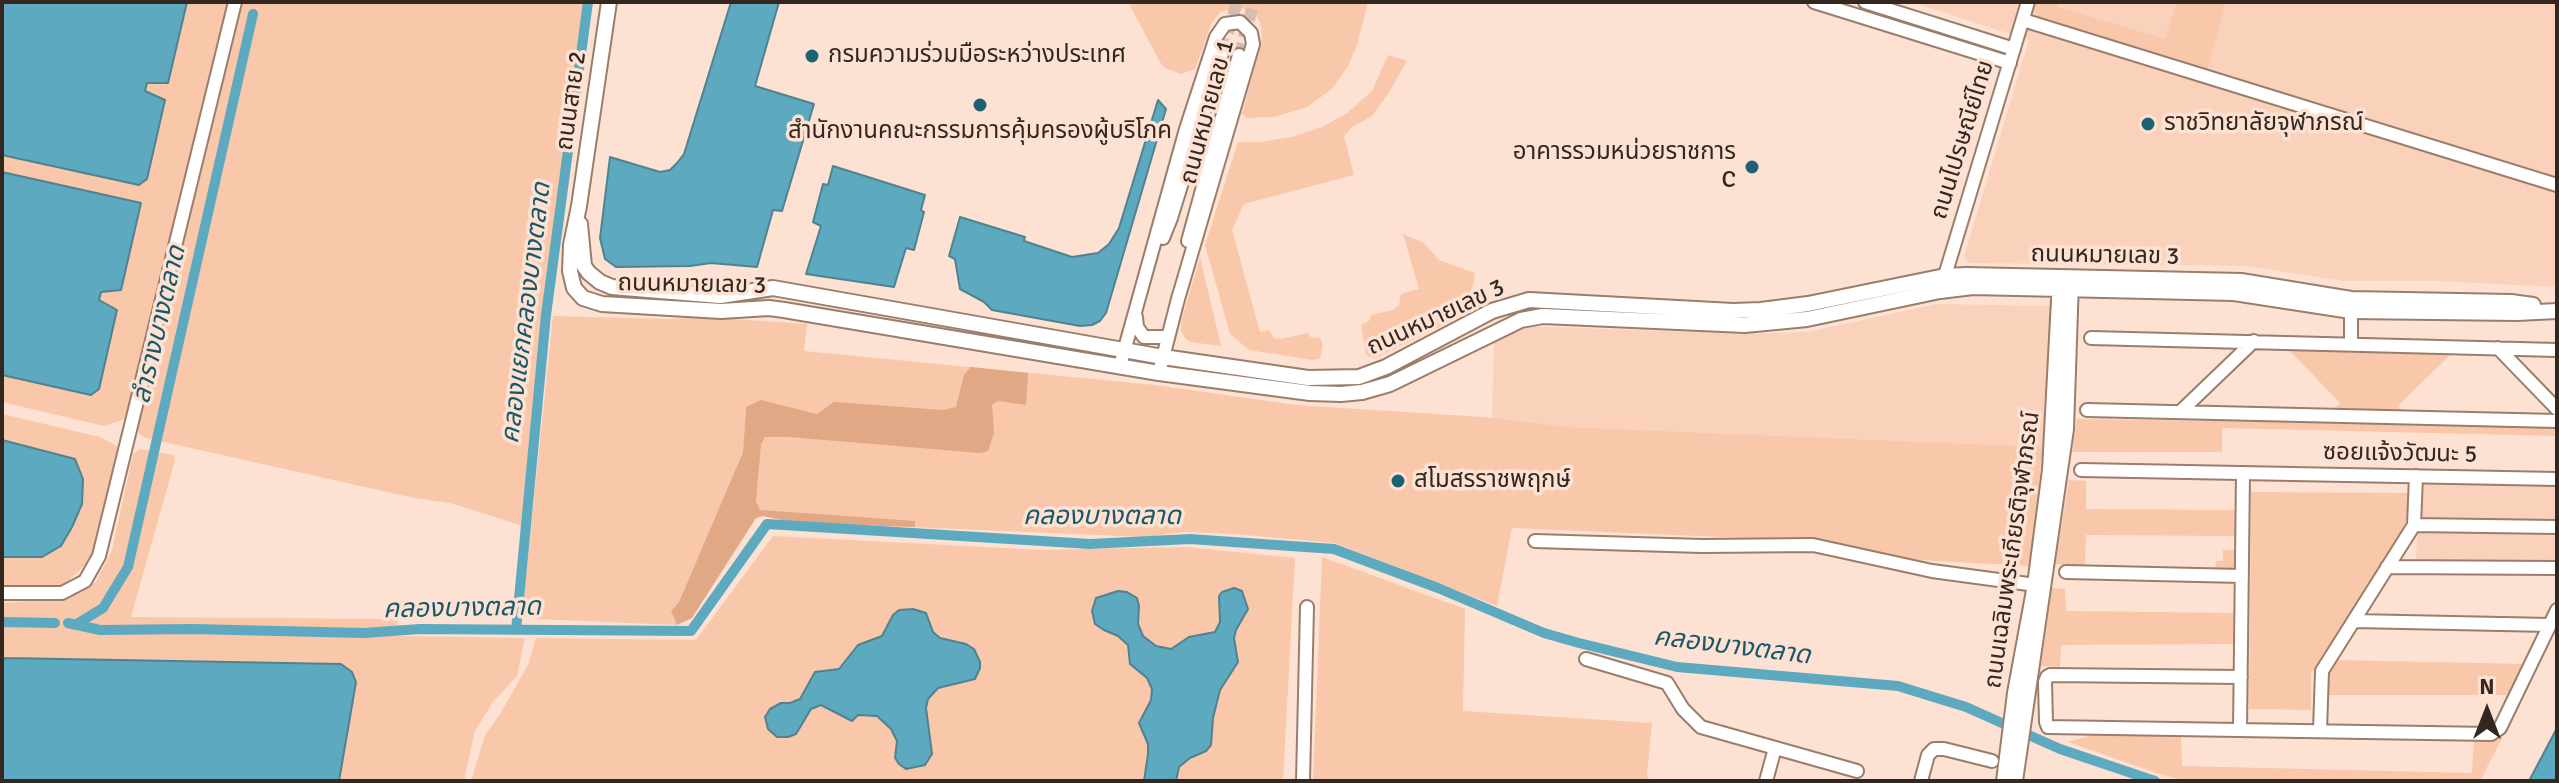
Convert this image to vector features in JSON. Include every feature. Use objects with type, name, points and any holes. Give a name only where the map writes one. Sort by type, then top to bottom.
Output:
[{"type":"street","points":[[2,593],[62,593],[85,581],[94,570],[235,2]]},
{"type":"street","name":"ถนนสาย 2","points":[[579,206],[609,2]]},
{"type":"street","points":[[1814,2],[2010,63]]},
{"type":"street","points":[[1865,2],[2014,49]]},
{"type":"street","name":"ถนนไปรษณีย์ไทย","points":[[1940,291],[2028,2]]},
{"type":"street","points":[[2023,20],[2557,185]]},
{"type":"street","name":"ถนนหมายเลข 1","points":[[1120,366],[1186,129],[1217,32],[1229,22],[1244,24],[1251,33],[1253,44],[1159,373]]},
{"type":"street","points":[[1977,53],[1982,47],[1980,39]]},
{"type":"street","name":"ถนนหมายเลข 1","points":[[1141,289],[1171,218],[1223,50]]},
{"type":"street","name":"ถนนหมายเลข 1","points":[[1178,299],[1191,223],[1239,55]]},
{"type":"street","name":"ถนนหมายเลข 3","points":[[579,206],[584,266],[600,282],[612,287],[720,296],[773,288],[1124,351],[1298,377],[1359,377],[1386,367],[1478,318],[1529,300],[1761,310],[1808,304],[1945,276],[2234,293],[2351,311],[2517,313],[2557,310]]},
{"type":"street","name":"ถนนหมายเลข 3","points":[[579,206],[571,245],[570,271],[574,288],[583,298],[602,304],[721,311],[769,308],[1159,373],[1310,393],[1358,392],[1390,384],[1521,320],[1543,316],[1745,325],[1807,319],[1973,287],[2241,281],[2351,299],[2511,302],[2557,310]]},
{"type":"street","name":"ถนนเฉลิมพระเกียรติจุฬาภรณ์","points":[[2010,776],[2020,694],[2066,429],[2066,283]]},
{"type":"street","points":[[1135,309],[1141,334],[1148,338],[1167,337]]},
{"type":"street","points":[[2351,311],[2351,344]]},
{"type":"street","points":[[2091,338],[2557,350]]},
{"type":"street","points":[[2180,412],[2254,341]]},
{"type":"street","points":[[2498,348],[2557,409]]},
{"type":"street","points":[[2087,410],[2557,421]]},
{"type":"street","name":"ซอยแจ้งวัฒนะ 5","points":[[2081,470],[2557,479]]},
{"type":"street","points":[[2240,730],[2243,473]]},
{"type":"street","points":[[2320,731],[2322,671],[2414,525],[2416,476]]},
{"type":"street","points":[[2414,525],[2557,527]]},
{"type":"street","points":[[1535,541],[1702,546],[1813,545],[1932,571],[2040,586]]},
{"type":"street","points":[[2387,567],[2557,568]]},
{"type":"street","points":[[2066,572],[2242,576]]},
{"type":"street","points":[[1303,781],[1307,607]]},
{"type":"street","points":[[2241,677],[2050,675],[2045,682],[2046,722],[2048,727],[2491,734],[2500,728],[2557,610]]},
{"type":"street","points":[[2354,621],[2550,625]]},
{"type":"street","points":[[1586,659],[1667,683],[1683,709],[1701,727],[1857,771]]},
{"type":"street","points":[[1766,781],[1775,748]]},
{"type":"street","points":[[1921,781],[1928,755],[1934,749],[1992,761]]},
{"type":"shaded area","points":[[187,2],[227,2],[130,417],[104,426],[2,402],[2,375],[91,395],[116,310],[99,300],[101,292],[140,203],[2,172],[2,155],[139,185],[147,179],[165,101],[145,91],[147,83],[168,83]]},
{"type":"shaded area","points":[[243,2],[584,2],[537,368],[523,526],[450,503],[414,498],[139,434]]},
{"type":"shaded area","points":[[1128,2],[1368,2],[1357,45],[1348,66],[1332,89],[1307,107],[1274,117],[1247,118],[1242,114],[1262,37],[1260,22],[1255,14],[1240,7],[1220,12],[1211,24],[1195,69],[1181,74],[1165,68],[1160,62]]},
{"type":"shaded area","points":[[1911,2],[2557,2],[2557,287],[2435,281],[2343,281],[2247,266],[1969,263],[1964,256],[2029,40]]},
{"type":"shaded area","points":[[2036,2],[2059,2],[2058,7],[2165,39],[2177,2],[2226,2],[2207,71],[2039,18],[2035,12]]},
{"type":"shaded area","points":[[1388,55],[1407,61],[1372,116],[1352,127],[1344,136],[1354,175],[1244,204],[1232,230],[1260,332],[1269,330],[1274,338],[1281,339],[1308,333],[1310,337],[1320,338],[1323,344],[1320,359],[1249,350],[1230,334],[1205,245],[1238,142],[1292,137],[1322,127],[1347,113],[1372,91]]},
{"type":"shaded area","points":[[1403,234],[1424,243],[1439,260],[1475,273],[1473,285],[1465,310],[1441,326],[1376,358],[1369,357],[1361,325],[1369,321],[1371,315],[1393,310],[1399,305],[1401,294],[1419,289]]},
{"type":"shaded area","points":[[1200,257],[1221,346],[1190,342],[1181,330]]},
{"type":"shaded area","points":[[1937,304],[2053,306],[2043,447],[1569,427],[1492,418],[1494,340],[1524,326],[1744,334],[1807,332]]},
{"type":"shaded area","name":"สโมสรราชพฤกษ์","points":[[553,316],[703,317],[807,324],[804,351],[1155,385],[1296,405],[1483,417],[1569,427],[2043,447],[2030,566],[1900,559],[1814,541],[1512,528],[1497,606],[1334,543],[1234,534],[1184,532],[1145,537],[756,518],[746,407],[743,452],[679,602],[671,611],[677,625],[537,619],[522,616]]},
{"type":"shaded area","points":[[2289,350],[2451,354],[2398,406],[2406,414],[2330,413],[2340,403]]},
{"type":"shaded area","points":[[971,367],[1028,373],[1026,405],[998,401],[992,405],[994,433],[988,451],[980,453],[789,437],[765,437],[761,444],[756,501],[760,510],[915,521],[915,527],[796,523],[763,516],[756,518],[692,618],[677,625],[671,611],[679,602],[743,452],[746,407],[761,400],[817,414],[834,402],[943,410],[956,407],[964,375]]},
{"type":"shaded area","points":[[2,414],[100,437],[119,447],[91,559],[64,585],[2,587],[2,557],[42,557],[76,459],[2,440]]},
{"type":"shaded area","points":[[2077,419],[2557,426],[2557,436],[2222,428],[2222,452],[2072,452]]},
{"type":"shaded area","points":[[140,449],[174,455],[175,460],[131,617],[398,619],[396,636],[525,638],[517,676],[493,702],[475,731],[464,781],[339,781],[356,682],[341,664],[46,658],[2,660],[2,603],[69,598],[96,582],[112,550],[133,454]]},
{"type":"shaded area","points":[[2069,480],[2086,481],[2086,509],[2235,510],[2236,536],[2086,535],[2085,566],[2055,564]]},
{"type":"shaded area","points":[[2419,482],[2557,484],[2557,566],[2416,562]]},
{"type":"shaded area","points":[[2251,492],[2410,493],[2410,509],[2403,530],[2311,674],[2311,710],[2249,709]]},
{"type":"shaded area","points":[[773,536],[1041,550],[1186,547],[1295,558],[1283,781],[471,781],[485,735],[528,665],[536,638],[696,640]]},
{"type":"shaded area","points":[[2223,550],[2237,550],[2237,568],[2215,568],[2216,561],[2223,561]]},
{"type":"shaded area","points":[[1322,557],[1465,609],[1463,711],[1652,723],[1649,781],[1313,781]]},
{"type":"shaded area","points":[[2052,588],[2065,589],[2066,611],[2234,613],[2233,644],[2061,645],[2060,667],[2041,666]]},
{"type":"shaded area","points":[[2335,660],[2526,664],[2509,695],[2327,695],[2327,680]]},
{"type":"shaded area","points":[[2103,732],[2181,736],[2182,766],[2472,773],[2474,740],[2502,738],[2480,781],[2185,781],[2068,742]]},
{"type":"water","points":[[2,2],[187,2],[168,83],[147,83],[145,91],[165,100],[147,179],[139,185],[2,155]]},
{"type":"water","points":[[731,2],[779,2],[755,86],[814,104],[782,211],[773,210],[757,267],[711,263],[616,267],[605,259],[600,238],[610,157],[660,172],[670,170],[677,163],[684,154]]},
{"type":"water","points":[[1158,100],[1166,109],[1106,313],[1100,321],[1080,326],[992,310],[960,289],[955,259],[949,256],[960,217],[1025,237],[1024,241],[1072,257],[1098,253],[1109,244],[1119,228]]},
{"type":"water","points":[[833,166],[925,195],[914,250],[906,248],[894,287],[806,274],[821,226],[813,222],[823,184],[828,185]]},
{"type":"water","points":[[2,172],[141,203],[121,290],[101,292],[99,300],[117,310],[99,389],[91,395],[2,375]]},
{"type":"water","points":[[2,440],[75,459],[83,479],[82,504],[72,527],[61,546],[42,557],[2,557]]},
{"type":"water","points":[[1234,588],[1242,591],[1248,609],[1236,630],[1234,638],[1238,662],[1220,690],[1211,745],[1179,767],[1176,781],[1144,781],[1148,744],[1139,723],[1151,700],[1152,689],[1147,678],[1130,664],[1128,645],[1095,624],[1092,611],[1096,598],[1118,591],[1137,598],[1138,624],[1143,636],[1156,646],[1171,649],[1189,637],[1215,632],[1220,622],[1219,596]]},
{"type":"water","points":[[913,609],[926,613],[933,632],[940,638],[974,649],[980,662],[975,679],[938,688],[928,699],[926,708],[932,754],[925,765],[906,769],[899,764],[895,758],[897,741],[891,729],[877,716],[858,715],[852,721],[821,705],[811,709],[796,734],[777,737],[768,729],[765,717],[770,709],[800,699],[815,672],[839,669],[858,645],[882,636],[899,610]]},
{"type":"water","points":[[2,660],[341,664],[352,672],[356,682],[339,781],[2,781]]},
{"type":"water","points":[[2557,728],[2555,781],[2529,781]]},
{"type":"waterway","name":"คลองแยกคลองบางตลาด","points":[[516,630],[546,315],[588,2]]},
{"type":"waterway","name":"ลำรางบางตลาด","points":[[75,625],[103,608],[128,567],[253,14]]},
{"type":"waterway","name":"คลองบางตลาด","points":[[68,623],[100,630],[364,633],[420,629],[691,631],[767,524],[1090,544],[1190,539],[1334,549],[1438,588],[1544,633],[1579,643],[1677,667],[1898,686],[1966,707],[2060,749],[2155,781]]},
{"type":"waterway","name":"คลองบางตลาด","points":[[2,622],[55,623]]},
{"type":"tunnel","points":[[1223,50],[1237,2]]},
{"type":"tunnel","points":[[1239,55],[1254,2]]},
{"type":"place","name":"กรมความร่วมมือระหว่างประเทศ","points":[[812,56]]},
{"type":"place","name":"สำนักงานคณะกรรมการคุ้มครองผู้บริโภค","points":[[980,105]]},
{"type":"place","name":"ราชวิทยาลัยจุฬาภรณ์","points":[[2148,124]]},
{"type":"place","name":"อาคารรวมหน่วยราชการ C","points":[[1752,167]]},
{"type":"place","name":"สโมสรราชพฤกษ์","points":[[1398,481]]}]
